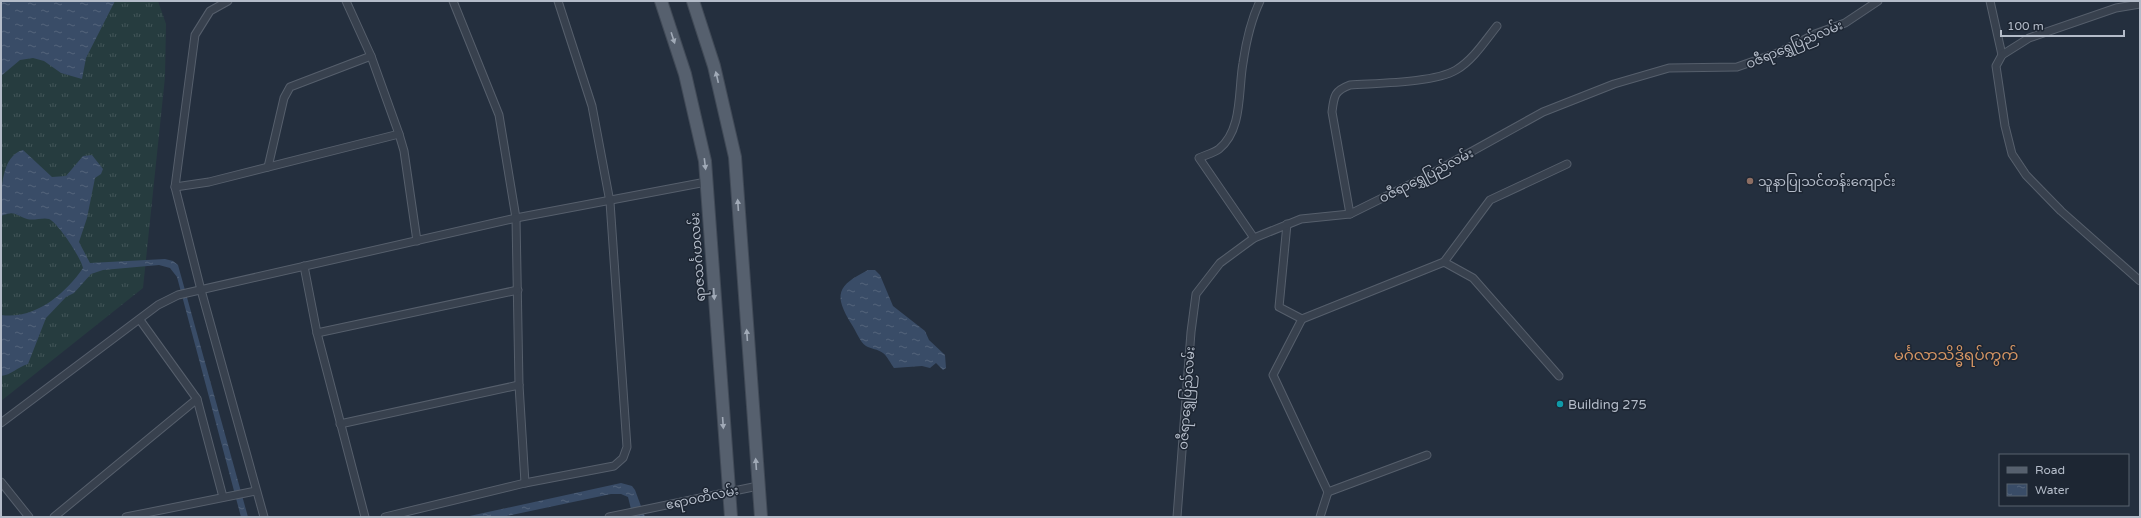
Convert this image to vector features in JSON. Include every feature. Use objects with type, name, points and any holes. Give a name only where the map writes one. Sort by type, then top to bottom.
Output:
[{"type":"main road","name":"ရာဇသင်္ဂဟလမ်း","points":[[661,1],[685,74],[705,162],[731,517]]},
{"type":"main road","points":[[693,1],[714,66],[735,157],[761,517]]},
{"type":"street","points":[[228,1],[210,11],[195,35],[175,187],[201,290],[264,517]]},
{"type":"street","points":[[346,1],[371,56],[399,134],[404,151],[417,241]]},
{"type":"street","points":[[453,1],[499,115],[516,218],[519,384],[526,483]]},
{"type":"street","points":[[385,517],[526,483],[614,466],[623,458],[627,447],[610,202],[592,106],[558,1]]},
{"type":"street","points":[[1254,238],[1199,158],[1218,150],[1227,140],[1234,125],[1240,98],[1243,64],[1249,34],[1260,1]]},
{"type":"street","name":"ဝဇီရာရွှေပြည်လမ်း","points":[[1177,517],[1191,332],[1196,294],[1220,263],[1254,238],[1300,219],[1350,214],[1431,174],[1542,112],[1606,87],[1669,68],[1737,67],[1780,52],[1815,34],[1845,23],[1878,1]]},
{"type":"street","points":[[1990,1],[2002,55]]},
{"type":"street","points":[[2140,4],[2108,11],[2029,38],[2002,55],[1996,66],[2005,126],[2012,154],[2026,175],[2061,211],[2140,281]]},
{"type":"street","points":[[1350,214],[1332,112],[1334,96],[1340,89],[1350,85],[1425,79],[1455,71],[1466,62],[1497,26]]},
{"type":"street","points":[[268,167],[284,98],[290,87],[371,56]]},
{"type":"street","points":[[175,187],[209,182],[399,134]]},
{"type":"street","points":[[1320,517],[1328,492],[1273,375],[1302,319],[1444,262],[1490,200],[1567,164]]},
{"type":"street","points":[[1,423],[158,305],[178,295],[516,218],[610,202],[706,182]]},
{"type":"street","points":[[1287,224],[1279,307],[1302,319]]},
{"type":"street","points":[[1444,262],[1473,278],[1559,376]]},
{"type":"street","points":[[304,266],[317,333],[365,517]]},
{"type":"street","points":[[317,333],[518,290]]},
{"type":"street","points":[[140,320],[197,398],[223,497]]},
{"type":"street","points":[[340,424],[519,384]]},
{"type":"street","points":[[54,517],[197,398]]},
{"type":"street","points":[[1328,492],[1427,455]]},
{"type":"street","points":[[1,482],[29,517]]},
{"type":"street","name":"ဧရာဝတီလမ်း","points":[[609,517],[728,491],[758,486]]},
{"type":"street","points":[[126,517],[256,491]]},
{"type":"green space","points":[[1,1],[158,1],[166,24],[165,77],[143,288],[1,401]]},
{"type":"water","points":[[1,1],[115,1],[86,58],[82,79],[61,73],[44,61],[33,58],[20,60],[1,76]]},
{"type":"water","points":[[23,150],[52,177],[66,176],[83,156],[92,155],[103,169],[101,174],[95,178],[87,218],[79,242],[90,263],[165,259],[173,261],[178,265],[248,517],[241,517],[177,277],[170,268],[159,265],[103,270],[91,274],[74,293],[66,297],[46,318],[28,364],[1,376],[1,315],[26,313],[48,303],[58,296],[76,278],[83,268],[69,242],[58,227],[49,219],[27,219],[12,213],[1,216],[3,177],[6,168],[15,154]]},
{"type":"water","points":[[868,270],[875,270],[880,275],[893,306],[925,331],[929,340],[945,355],[946,368],[943,370],[936,363],[930,368],[922,366],[894,368],[883,353],[866,346],[862,342],[842,306],[841,292],[844,286],[850,281]]},
{"type":"water","points":[[621,483],[632,486],[635,490],[645,517],[633,517],[628,497],[621,494],[611,494],[502,517],[465,517]]},
{"type":"place","name":"သူနာပြုသင်တန်းကျောင်း","points":[[1750,181]]},
{"type":"place","name":"Building 275","points":[[1560,404]]},
{"type":"district","name":"မင်္ဂလာသိဒ္ဓိရပ်ကွက်","points":[[1956,355]]}]
